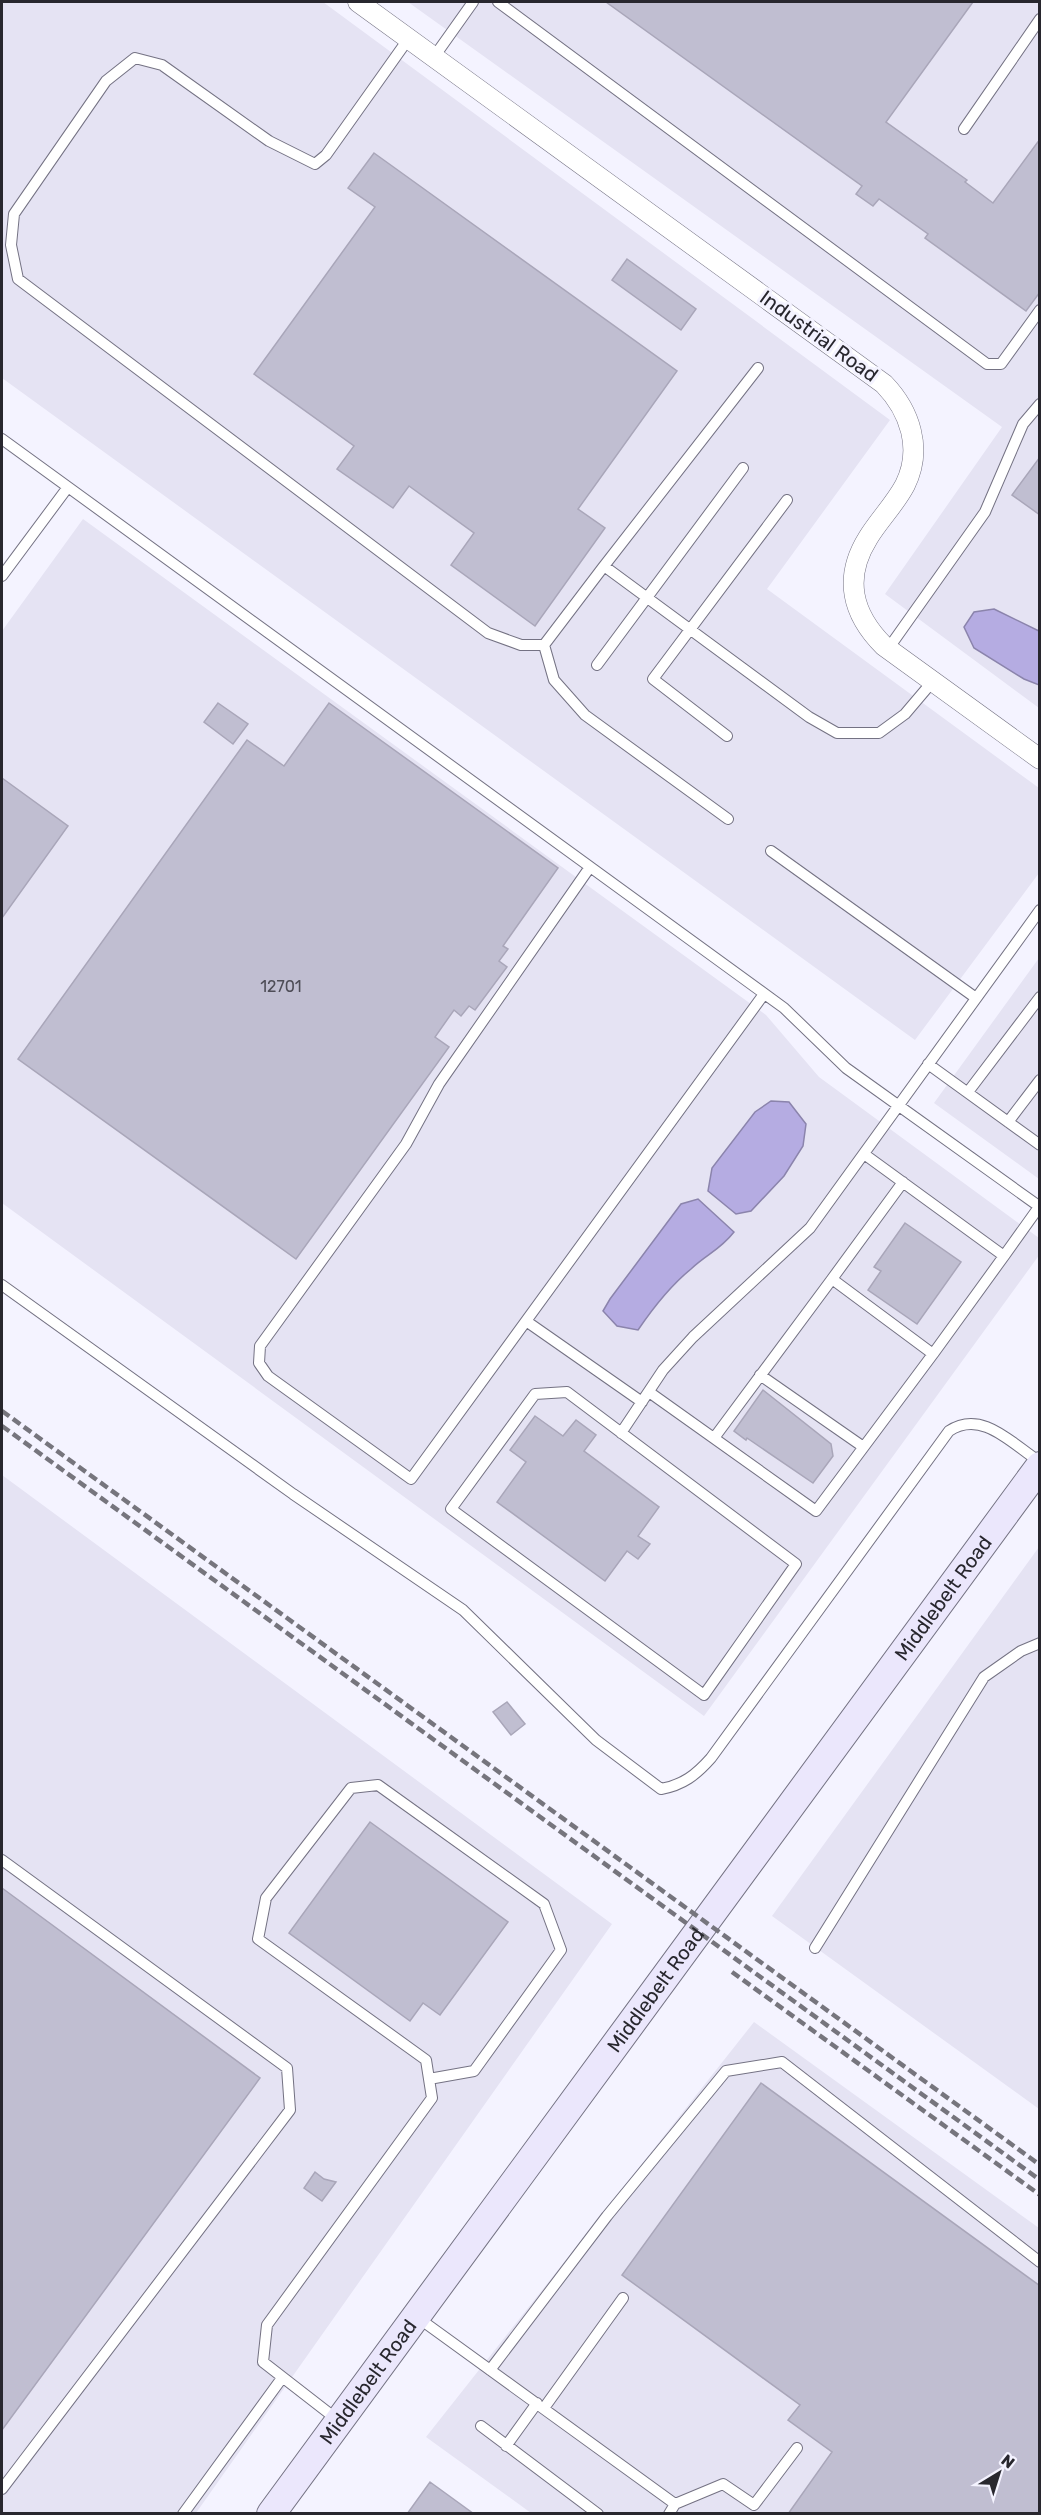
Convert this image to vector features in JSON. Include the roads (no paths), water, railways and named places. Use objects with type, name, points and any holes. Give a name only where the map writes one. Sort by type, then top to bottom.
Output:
[{"type":"main road","name":"Middlebelt Road","points":[[271,2514],[1040,1464]]},
{"type":"street","name":"Industrial Road","points":[[358,2],[884,384],[897,397],[912,431],[913,455],[904,486],[862,549],[852,586],[864,621],[873,635],[888,649],[1040,759]]},
{"type":"lane","points":[[434,57],[473,2]]},
{"type":"lane","points":[[498,2],[987,364],[1001,364],[1040,310]]},
{"type":"lane","points":[[964,129],[1040,19]]},
{"type":"lane","points":[[409,38],[326,155],[315,164],[268,141],[162,65],[135,58],[106,81],[14,214],[11,245],[18,279],[488,633],[521,645],[544,645]]},
{"type":"lane","points":[[544,645],[758,368]]},
{"type":"lane","points":[[888,649],[985,512],[1023,424],[1040,404]]},
{"type":"lane","points":[[2,439],[784,1008],[846,1068],[1039,1207],[816,1511],[649,1392]]},
{"type":"lane","points":[[597,665],[742,468]]},
{"type":"lane","points":[[2,576],[68,487]]},
{"type":"lane","points":[[727,736],[653,679],[787,500]]},
{"type":"lane","points":[[604,566],[809,717],[837,733],[879,733],[905,714],[933,681]]},
{"type":"lane","points":[[544,645],[554,680],[585,715],[728,819]]},
{"type":"lane","points":[[771,851],[976,998]]},
{"type":"lane","points":[[590,867],[436,1089],[406,1144],[260,1346],[260,1363],[268,1376],[411,1479],[764,994]]},
{"type":"lane","points":[[621,1433],[663,1370],[693,1338],[810,1228],[1040,910]]},
{"type":"lane","points":[[968,1092],[1040,997]]},
{"type":"lane","points":[[928,1064],[1040,1145]]},
{"type":"lane","points":[[1008,1122],[1040,1080]]},
{"type":"lane","points":[[864,1154],[1004,1256]]},
{"type":"lane","points":[[714,1438],[903,1182]]},
{"type":"lane","points":[[832,1280],[933,1354]]},
{"type":"lane","points":[[2,1285],[293,1494],[463,1610],[596,1740],[661,1789],[683,1783],[700,1771],[711,1758],[949,1431],[966,1422],[982,1424],[1040,1464]]},
{"type":"lane","points":[[526,1321],[642,1402]]},
{"type":"lane","points":[[760,1375],[862,1446]]},
{"type":"lane","points":[[567,1392],[621,1433],[796,1564],[704,1695],[451,1509],[535,1394],[567,1392]]},
{"type":"lane","points":[[815,1948],[984,1677],[1021,1651],[1040,1643]]},
{"type":"lane","points":[[340,2421],[263,2362],[267,2325],[432,2098],[429,2079],[426,2060],[258,1939],[266,1898],[351,1788],[378,1785],[544,1904],[561,1950],[474,2071],[429,2079]]},
{"type":"lane","points":[[2,1860],[287,2068],[290,2110],[2,2489]]},
{"type":"lane","points":[[490,2370],[607,2216],[726,2071],[782,2062],[1040,2262]]},
{"type":"lane","points":[[507,2446],[541,2406],[623,2298]]},
{"type":"lane","points":[[416,2317],[541,2406],[672,2509],[723,2484],[754,2505],[797,2448]]},
{"type":"lane","points":[[183,2514],[282,2378]]},
{"type":"lane","points":[[481,2426],[598,2514]]},
{"type":"railway","points":[[2,1411],[1040,2165]]},
{"type":"railway","points":[[2,1426],[1040,2180]]},
{"type":"railway","points":[[732,1972],[1040,2195]]}]
